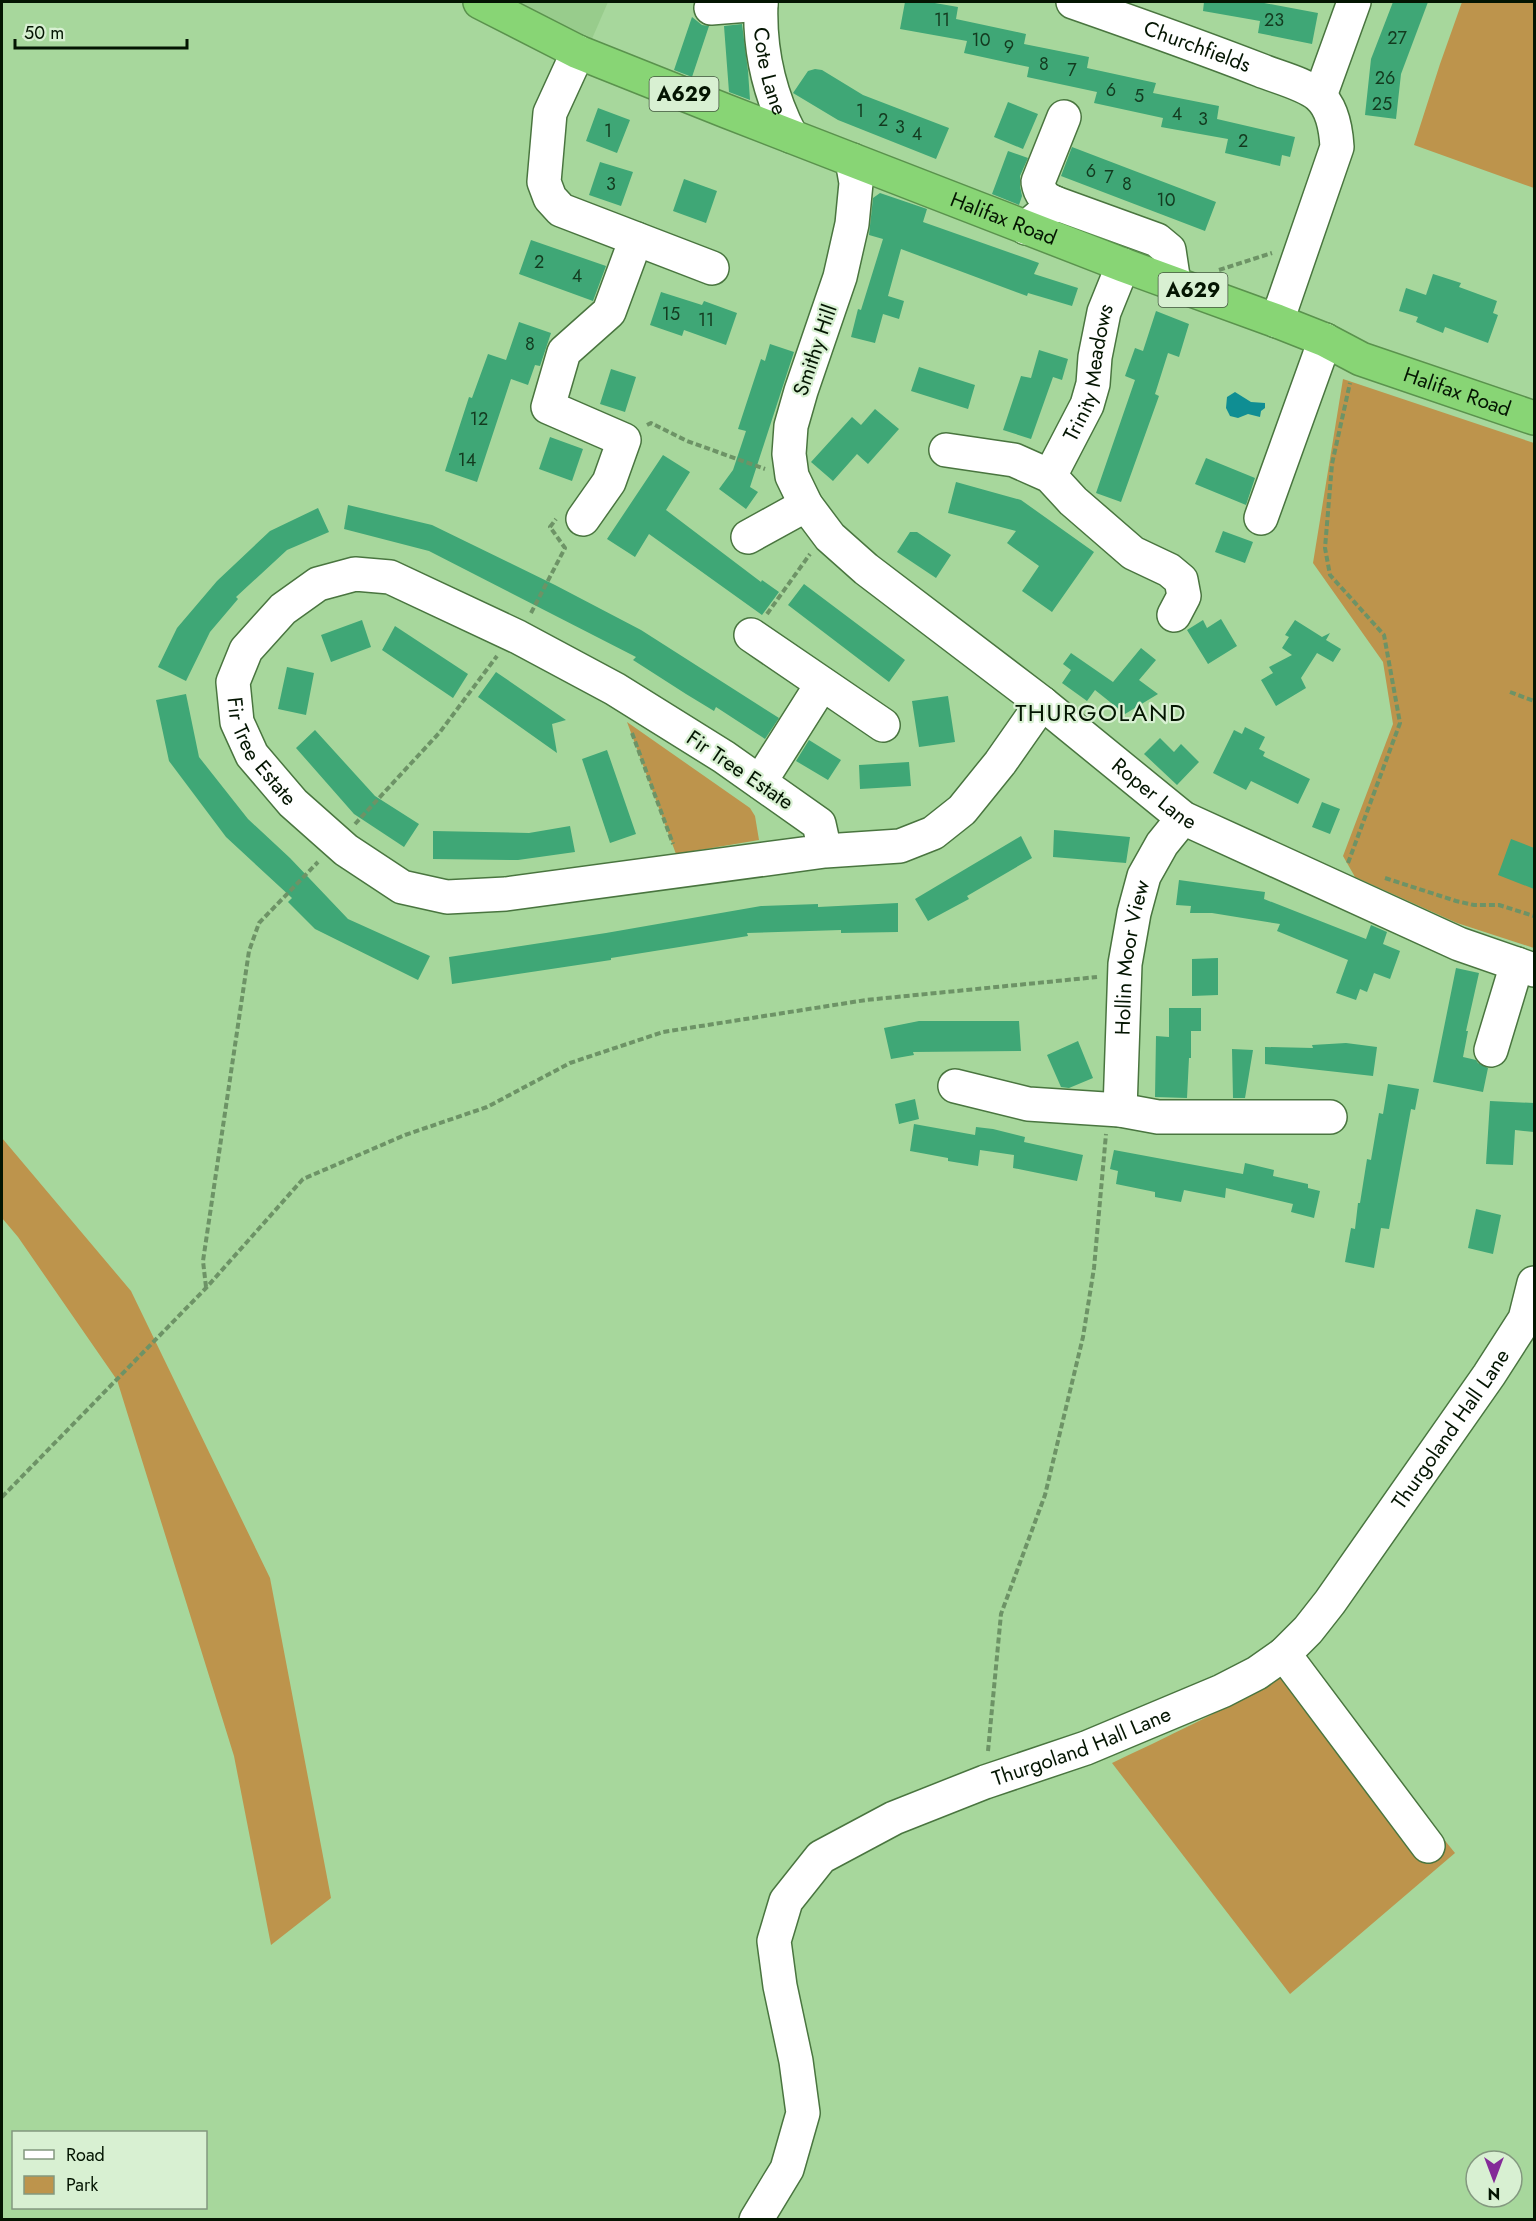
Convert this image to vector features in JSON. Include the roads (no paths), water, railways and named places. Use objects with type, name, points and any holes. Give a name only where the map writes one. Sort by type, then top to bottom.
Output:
[{"type":"highway","name":"Halifax Road","points":[[480,2],[578,52],[1124,266],[1276,321],[1357,356],[1534,418]]},
{"type":"street","name":"Churchfields","points":[[1073,2],[1302,86],[1320,96]]},
{"type":"street","points":[[1276,321],[1337,147],[1330,113],[1320,96],[1354,2]]},
{"type":"street","name":"Cote Lane","points":[[711,8],[761,3],[761,27],[767,76],[780,115],[791,136]]},
{"type":"street","points":[[578,52],[550,113],[544,182],[550,198],[561,210],[712,268]]},
{"type":"street","points":[[1064,117],[1038,182],[1040,192],[1046,199],[1055,203],[1158,240],[1169,250],[1174,284]]},
{"type":"street","name":"Smithy Hill","points":[[799,491],[789,454],[791,426],[840,277],[852,224],[856,183],[852,160]]},
{"type":"street","points":[[1026,228],[1055,203]]},
{"type":"street","points":[[583,519],[609,482],[624,440],[548,407],[564,352],[609,312],[636,239]]},
{"type":"street","name":"Trinity Meadows","points":[[1050,476],[1087,405],[1093,384],[1095,357],[1104,312],[1124,266]]},
{"type":"street","points":[[1262,518],[1324,340]]},
{"type":"street","points":[[946,450],[1014,460],[1050,476],[1073,501],[1133,553],[1169,570],[1181,580],[1184,596],[1174,615]]},
{"type":"street","points":[[748,537],[799,491]]},
{"type":"street","name":"Roper Lane","points":[[799,491],[826,532],[866,569],[1042,703],[1183,818],[1459,944],[1526,967]]},
{"type":"street","name":"Fir Tree Estate","points":[[825,851],[819,824],[724,757],[615,689],[518,637],[390,577],[355,574],[318,584],[283,609],[246,650],[233,682],[237,722],[252,755],[293,802],[346,850],[402,887],[447,897],[506,894],[825,851],[900,846],[933,833],[962,810],[1000,764],[1042,703]]},
{"type":"street","points":[[751,635],[883,725]]},
{"type":"street","points":[[760,782],[822,684]]},
{"type":"street","name":"Hollin Moor View","points":[[1114,1110],[1125,974],[1134,913],[1144,876],[1162,844],[1183,818]]},
{"type":"street","points":[[1491,1050],[1526,967]]},
{"type":"street","points":[[956,1086],[1028,1104],[1114,1110],[1158,1117],[1330,1117]]},
{"type":"street","name":"Thurgoland Hall Lane","points":[[756,2220],[787,2169],[803,2113],[774,1941],[786,1900],[821,1857],[894,1818],[985,1782],[1086,1748],[1222,1691],[1257,1673],[1284,1654],[1308,1630],[1330,1602],[1489,1375],[1530,1321],[1534,1283]]},
{"type":"street","points":[[1284,1654],[1428,1846]]},
{"type":"water","points":[[1235,392],[1251,402],[1265,403],[1260,417],[1248,414],[1238,418],[1230,416],[1226,408],[1227,397]]},
{"type":"district","name":"THURGOLAND","points":[[1101,712]]}]
